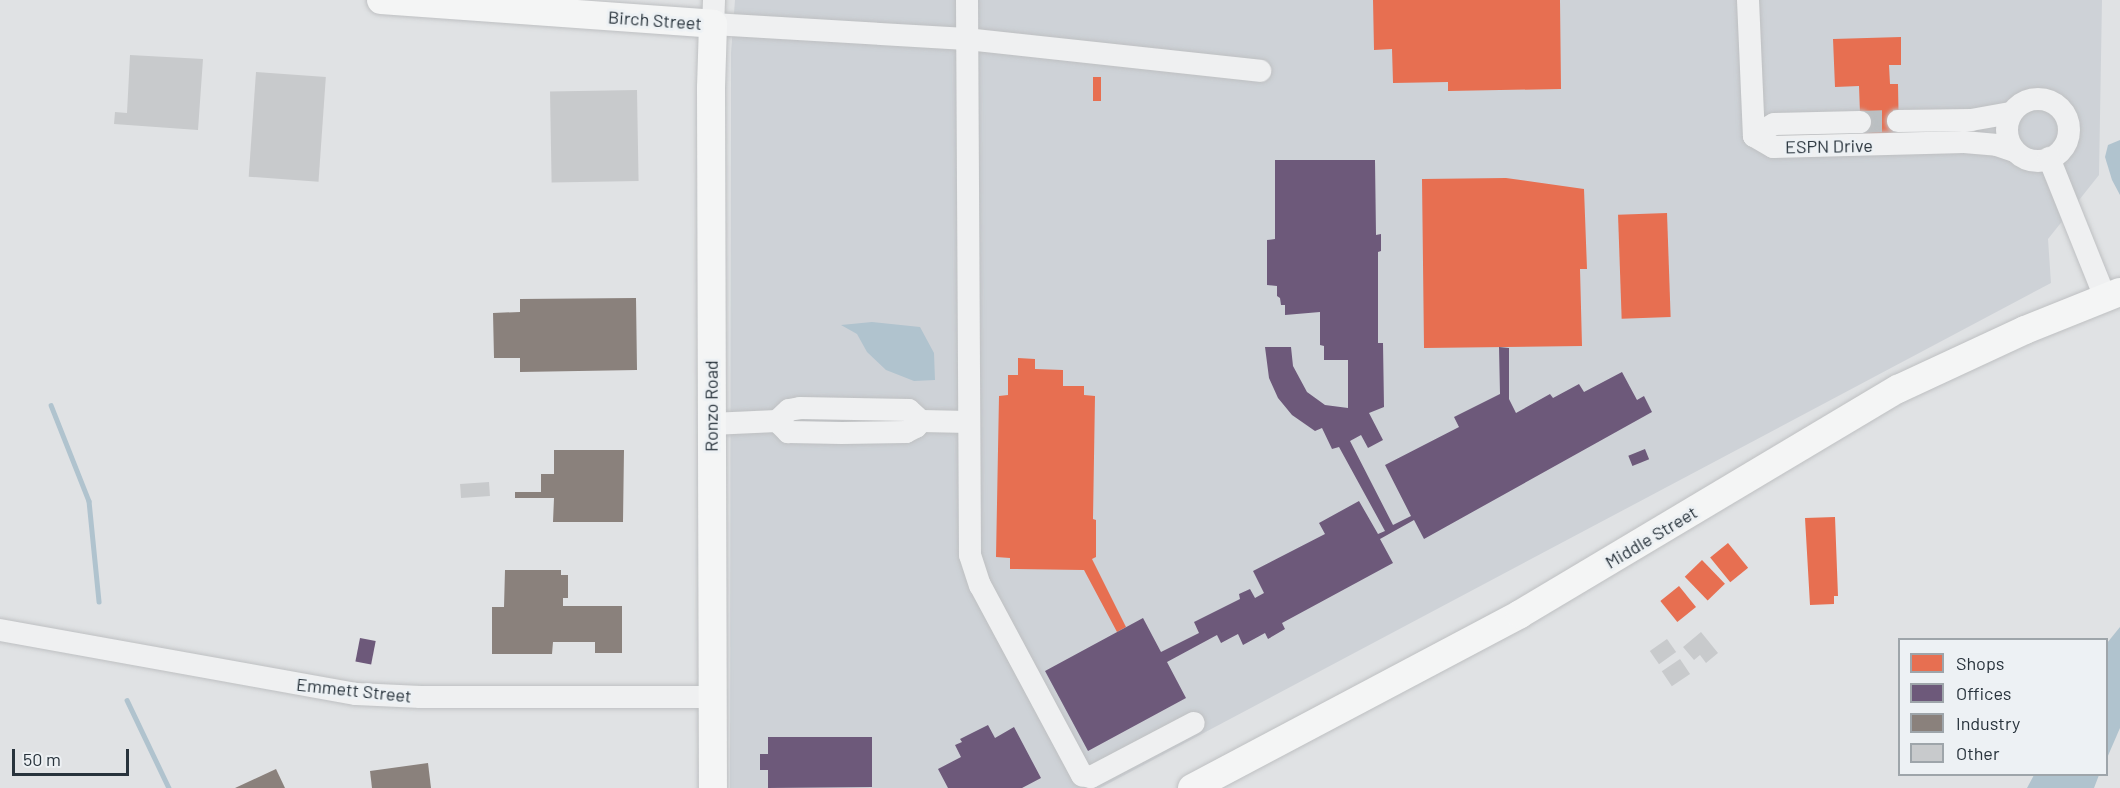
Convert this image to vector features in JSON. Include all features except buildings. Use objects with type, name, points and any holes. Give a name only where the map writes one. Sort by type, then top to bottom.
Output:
[{"type":"main road","name":"Birch Street","points":[[381,0],[713,12]]},
{"type":"main road","name":"Ronzo Road","points":[[713,12],[711,72],[713,788]]},
{"type":"main road","name":"Middle Street","points":[[1192,788],[1228,780],[1520,614],[1888,394],[1994,343],[2113,294]]},
{"type":"street","points":[[967,0],[970,555],[980,585],[1082,775],[1091,777],[1194,723]]},
{"type":"street","points":[[1748,0],[1754,136]]},
{"type":"street","points":[[713,12],[1260,70]]},
{"type":"street","points":[[2014,151],[2007,132],[2011,113],[2018,105],[2036,98],[2046,99],[2062,110],[2069,130],[2067,141],[2061,150],[2049,159],[2113,294]]},
{"type":"street","points":[[1898,121],[1971,120],[2011,113]]},
{"type":"street","name":"ESPN Drive","points":[[1860,122],[1774,124],[1754,136],[1773,147],[1964,142],[1996,145],[2014,151],[2032,161],[2049,159]]},
{"type":"street","points":[[711,424],[777,421],[788,432],[842,433],[906,432],[916,427],[921,421],[969,422]]},
{"type":"street","name":"Emmett Street","points":[[1,636],[356,694],[421,698],[712,697]]},
{"type":"shaded area","points":[[735,0],[2102,0],[2099,175],[2048,239],[2051,283],[1100,788],[730,788],[731,53]]},
{"type":"water","points":[[2120,140],[2120,195],[2112,180],[2105,157],[2108,145]]},
{"type":"water","points":[[872,322],[920,327],[934,353],[935,380],[914,381],[886,370],[867,352],[857,334],[841,325]]},
{"type":"water","points":[[2120,627],[2120,728],[2108,756],[2108,642]]},
{"type":"water","points":[[2033,776],[2099,776],[2094,788],[2027,788]]},
{"type":"waterway","points":[[51,405],[89,501],[99,602]]},
{"type":"waterway","points":[[127,700],[169,788]]},
{"type":"tunnel","points":[[1860,122],[1898,121]]}]
